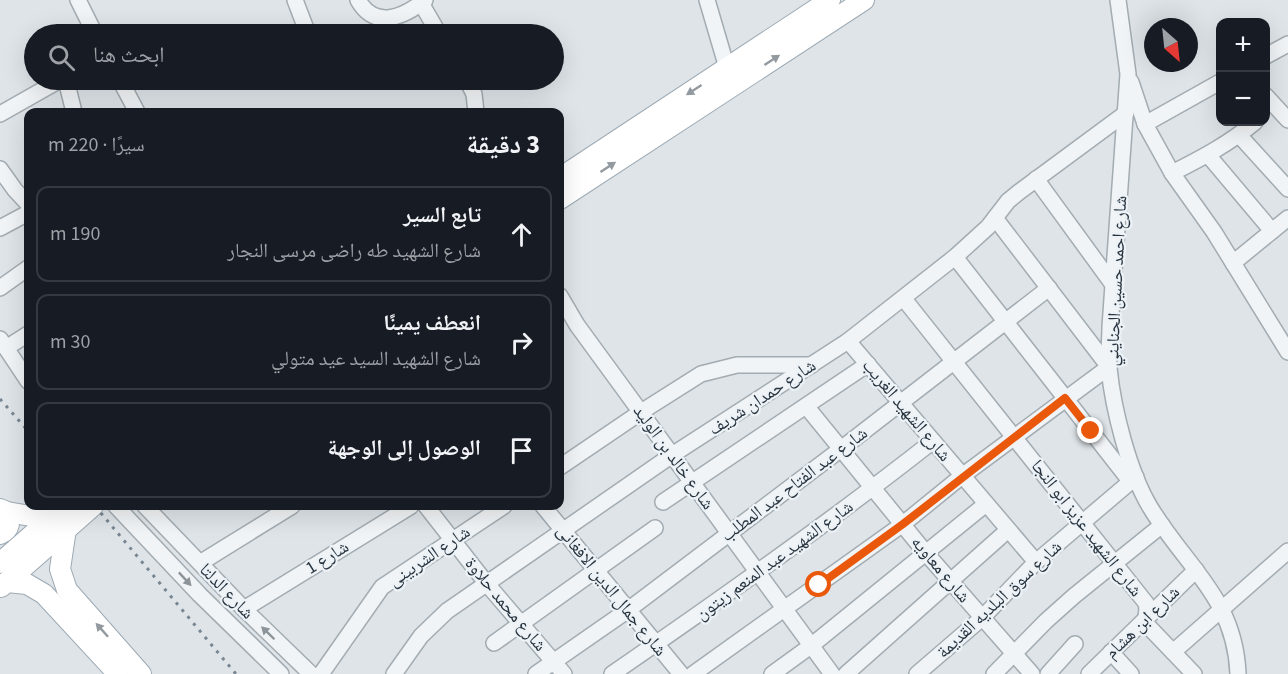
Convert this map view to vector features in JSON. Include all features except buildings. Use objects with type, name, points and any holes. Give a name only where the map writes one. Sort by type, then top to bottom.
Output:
[{"type":"main road","points":[[564,175],[830,0]]},
{"type":"main road","points":[[564,196],[864,0]]},
{"type":"main road","points":[[4,510],[48,519]]},
{"type":"main road","points":[[0,534],[9,527],[10,521],[4,510]]},
{"type":"main road","points":[[3,554],[60,510]]},
{"type":"main road","points":[[3,585],[88,510]]},
{"type":"main road","points":[[66,529],[61,562],[62,577],[72,596],[141,674]]},
{"type":"main road","points":[[44,594],[51,581],[62,577]]},
{"type":"main road","points":[[3,585],[27,584],[44,594],[118,674]]},
{"type":"street","points":[[78,0],[90,24]]},
{"type":"street","points":[[295,0],[304,24]]},
{"type":"street","points":[[358,0],[362,7],[372,15],[384,18],[402,15],[423,4],[434,24]]},
{"type":"street","points":[[707,0],[727,68]]},
{"type":"street","name":"شارع احمد حسين الجنايني","points":[[1118,0],[1128,74],[1109,367],[1133,479],[1162,525],[1223,609],[1235,650],[1238,674]]},
{"type":"street","points":[[1270,54],[1288,44]]},
{"type":"street","points":[[1128,74],[1145,124],[1172,173],[1233,263],[1288,352]]},
{"type":"street","points":[[1145,124],[1216,85]]},
{"type":"street","points":[[0,114],[42,90]]},
{"type":"street","points":[[68,90],[73,108]]},
{"type":"street","points":[[125,90],[135,108]]},
{"type":"street","points":[[472,90],[476,108]]},
{"type":"street","points":[[1270,106],[1288,120]]},
{"type":"street","name":"شارع حمدان شريف","points":[[394,674],[429,627],[447,611],[672,455],[848,341],[956,258],[995,218],[1008,201],[1126,113]]},
{"type":"street","points":[[1172,173],[1208,155],[1250,126]]},
{"type":"street","points":[[1239,135],[1288,189]]},
{"type":"street","points":[[1208,155],[1272,231]]},
{"type":"street","points":[[0,169],[24,200]]},
{"type":"street","points":[[1036,179],[1114,286]]},
{"type":"street","points":[[0,228],[24,215]]},
{"type":"street","points":[[693,674],[903,524],[962,476],[1109,367],[995,218]]},
{"type":"street","points":[[1233,263],[1288,218]]},
{"type":"street","points":[[956,258],[1065,398],[1133,479]]},
{"type":"street","points":[[0,288],[24,271]]},
{"type":"street","name":"شارع عبد الفتاح عبد المطلب","points":[[536,674],[628,610],[730,534],[1049,288]]},
{"type":"street","name":"شارع الشهيد عزيز ابو النجا","points":[[904,298],[1146,603],[1147,624],[1194,674]]},
{"type":"street","name":"شارع خالد بن الوليد","points":[[564,304],[577,325],[832,674]]},
{"type":"street","points":[[24,335],[3,344],[24,375]]},
{"type":"street","name":"شارع الشهيد الغريب","points":[[848,341],[1036,562]]},
{"type":"street","points":[[663,502],[868,364]]},
{"type":"street","points":[[564,464],[690,380],[712,370],[737,365],[812,365]]},
{"type":"street","name":"شارع معاويه","points":[[806,406],[925,552],[1032,674]]},
{"type":"street","name":"شارع الشهيد عبد المنعم زيتون","points":[[612,674],[759,572],[873,489],[933,441]]},
{"type":"street","name":"شارع سوق البلديه القديمة","points":[[917,674],[982,618],[1036,562],[1133,479]]},
{"type":"street","points":[[772,674],[812,645],[986,504]]},
{"type":"street","name":"شارع الدلتا","points":[[120,510],[234,630],[281,674]]},
{"type":"street","name":"شارع الدلتا","points":[[150,510],[310,674]]},
{"type":"street","points":[[200,563],[286,510]]},
{"type":"street","name":"شارع 1","points":[[244,609],[405,510]]},
{"type":"street","name":"شارع محمد حلاوة","points":[[429,510],[487,584],[564,674]]},
{"type":"street","name":"شارع الشربينى","points":[[321,674],[382,586],[498,510]]},
{"type":"street","name":"شارع جمال الدين الافغانى","points":[[546,510],[681,674]]},
{"type":"street","points":[[994,674],[1046,621],[1162,525]]},
{"type":"street","points":[[494,643],[655,528]]},
{"type":"street","points":[[846,674],[1008,530]]},
{"type":"street","points":[[164,556],[178,541]]},
{"type":"street","points":[[1173,652],[1288,551]]},
{"type":"street","name":"شارع ابن هشام","points":[[1089,674],[1196,570]]},
{"type":"street","points":[[1048,674],[1075,644]]},
{"type":"street","points":[[1111,652],[1131,674]]},
{"type":"railway","points":[[0,399],[24,426]]},
{"type":"railway","points":[[98,510],[236,674]]},
{"type":"route","points":[[819,585],[903,524],[1065,398],[1091,431]]}]
